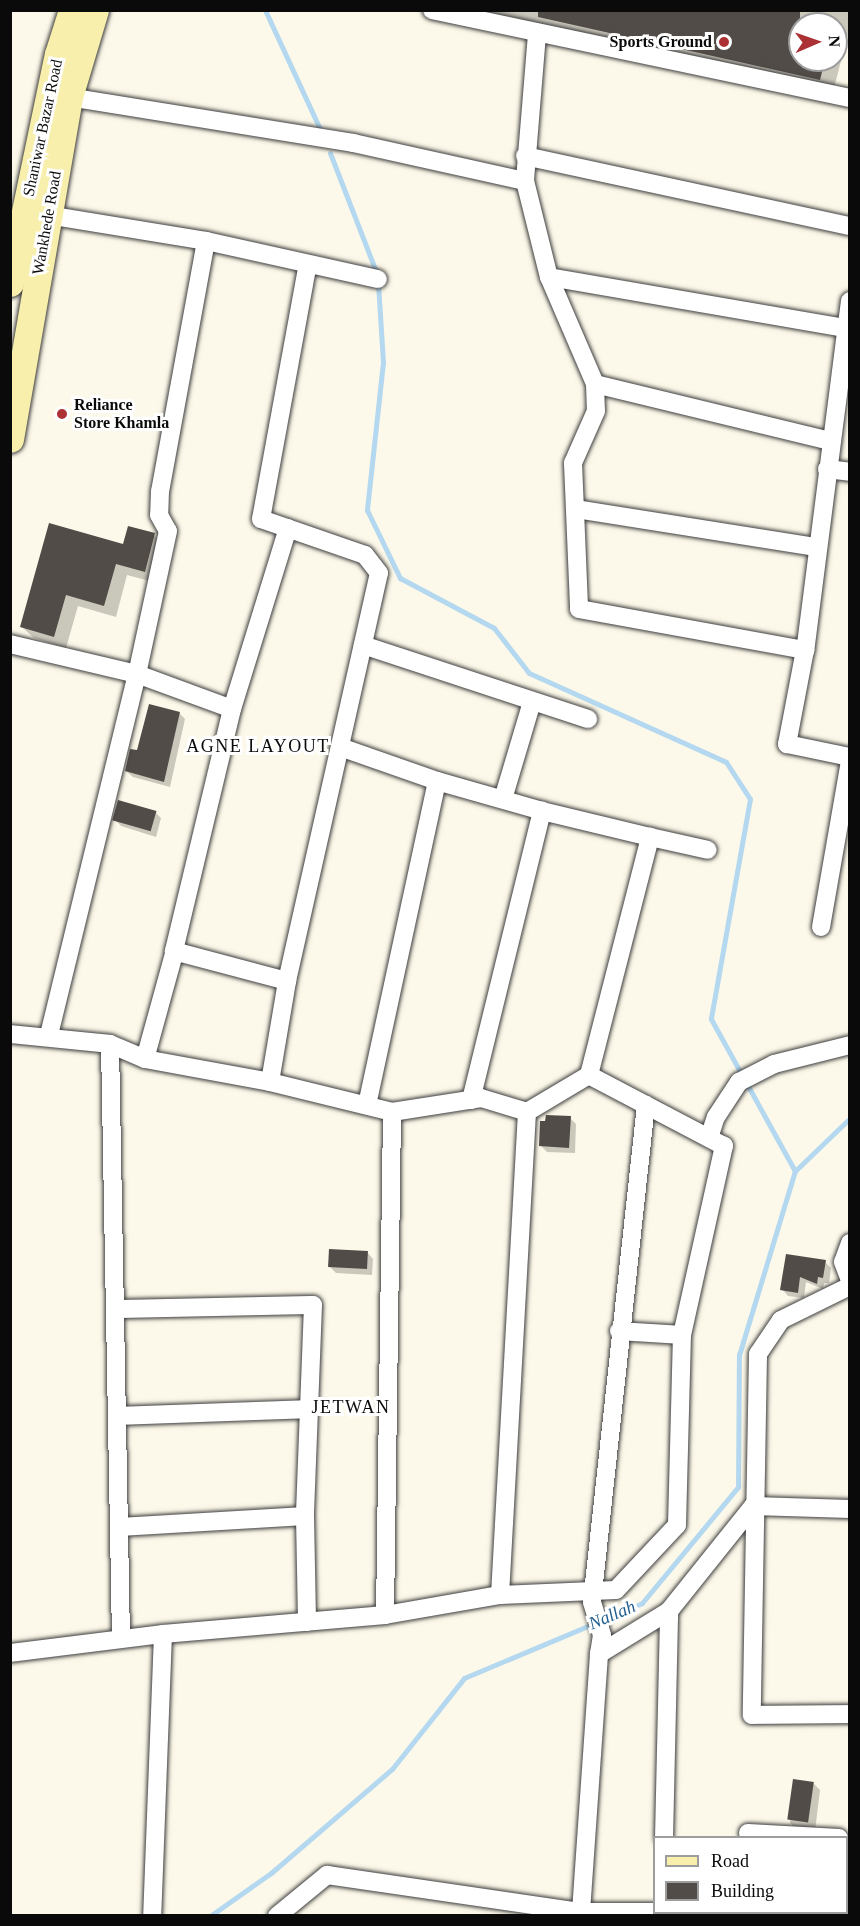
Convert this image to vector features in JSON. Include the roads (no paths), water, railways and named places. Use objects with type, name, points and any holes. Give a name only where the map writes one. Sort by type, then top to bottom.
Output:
[{"type":"main road","name":"Shaniwar Bazar Road","points":[[10,283],[58,54],[72,10]]},
{"type":"main road","name":"Wankhede Road","points":[[10,439],[69,97],[95,10]]},
{"type":"street","points":[[432,10],[537,34],[849,98]]},
{"type":"street","points":[[537,34],[525,156],[525,181],[549,277],[595,384],[596,411],[573,463],[576,509],[576,605],[583,612],[805,650]]},
{"type":"street","points":[[69,97],[353,143],[525,181]]},
{"type":"street","points":[[525,156],[849,226]]},
{"type":"street","points":[[48,215],[206,241],[378,279]]},
{"type":"street","points":[[49,1035],[138,674],[168,531],[159,515],[160,491],[206,241]]},
{"type":"street","points":[[270,1082],[287,981],[380,573],[373,561],[365,555],[261,519],[308,264]]},
{"type":"street","points":[[549,277],[843,328]]},
{"type":"street","points":[[821,927],[849,759],[787,744],[805,650],[843,328],[849,301]]},
{"type":"street","points":[[595,384],[830,441]]},
{"type":"street","points":[[827,469],[849,472]]},
{"type":"street","points":[[576,509],[817,547]]},
{"type":"street","points":[[145,1059],[175,950],[232,709],[288,528]]},
{"type":"street","points":[[10,644],[138,674],[232,709]]},
{"type":"street","points":[[363,645],[588,719]]},
{"type":"street","points":[[503,799],[532,702]]},
{"type":"street","points":[[340,747],[437,781],[542,811],[708,850]]},
{"type":"street","points":[[367,1105],[437,781]]},
{"type":"street","points":[[471,1100],[542,811]]},
{"type":"street","points":[[10,1034],[49,1035],[110,1044],[145,1059],[270,1082],[392,1112],[481,1098],[527,1112],[590,1075],[650,837]]},
{"type":"street","points":[[175,950],[287,981]]},
{"type":"street","points":[[110,1044],[117,1309],[121,1637]]},
{"type":"street","points":[[710,1138],[716,1118],[739,1082],[774,1064],[849,1045]]},
{"type":"street","points":[[10,1653],[121,1637],[385,1615],[500,1594],[593,1597],[616,1590],[677,1525],[682,1335],[724,1146],[590,1075]]},
{"type":"street","points":[[581,1911],[602,1635],[593,1597],[619,1331],[646,1105]]},
{"type":"street","points":[[385,1615],[392,1112]]},
{"type":"street","points":[[500,1594],[527,1112]]},
{"type":"street","points":[[849,1243],[843,1262],[849,1280]]},
{"type":"street","points":[[849,1286],[781,1320],[758,1354],[753,1506],[752,1715],[849,1714]]},
{"type":"street","points":[[117,1309],[313,1305],[305,1516],[307,1622]]},
{"type":"street","points":[[619,1331],[682,1335]]},
{"type":"street","points":[[118,1416],[310,1409]]},
{"type":"street","points":[[753,1506],[849,1509]]},
{"type":"street","points":[[599,1654],[669,1611],[753,1506]]},
{"type":"street","points":[[120,1527],[305,1516]]},
{"type":"street","points":[[664,1836],[669,1611]]},
{"type":"street","points":[[152,1916],[163,1634]]},
{"type":"street","points":[[748,1833],[803,1836]]},
{"type":"street","points":[[277,1916],[327,1875],[581,1911],[653,1912]]},
{"type":"street","points":[[758,1914],[805,1916]]},
{"type":"waterway","points":[[265,10],[319,127]]},
{"type":"waterway","points":[[330,153],[377,274]]},
{"type":"waterway","points":[[378,283],[383,362],[367,510],[400,578],[494,628],[529,673],[726,762],[750,799],[711,1019],[795,1171]]},
{"type":"waterway","name":"Nallah","points":[[210,1916],[271,1873],[392,1769],[464,1678],[642,1603],[738,1487],[739,1355],[795,1171],[850,1118]]},
{"type":"place","name":"Sports Ground","points":[[724,42]]},
{"type":"place","name":"Reliance Store Khamla","points":[[62,414]]},
{"type":"district","name":"AGNE LAYOUT","points":[[258,746]]},
{"type":"district","name":"JETWAN","points":[[351,1407]]}]
